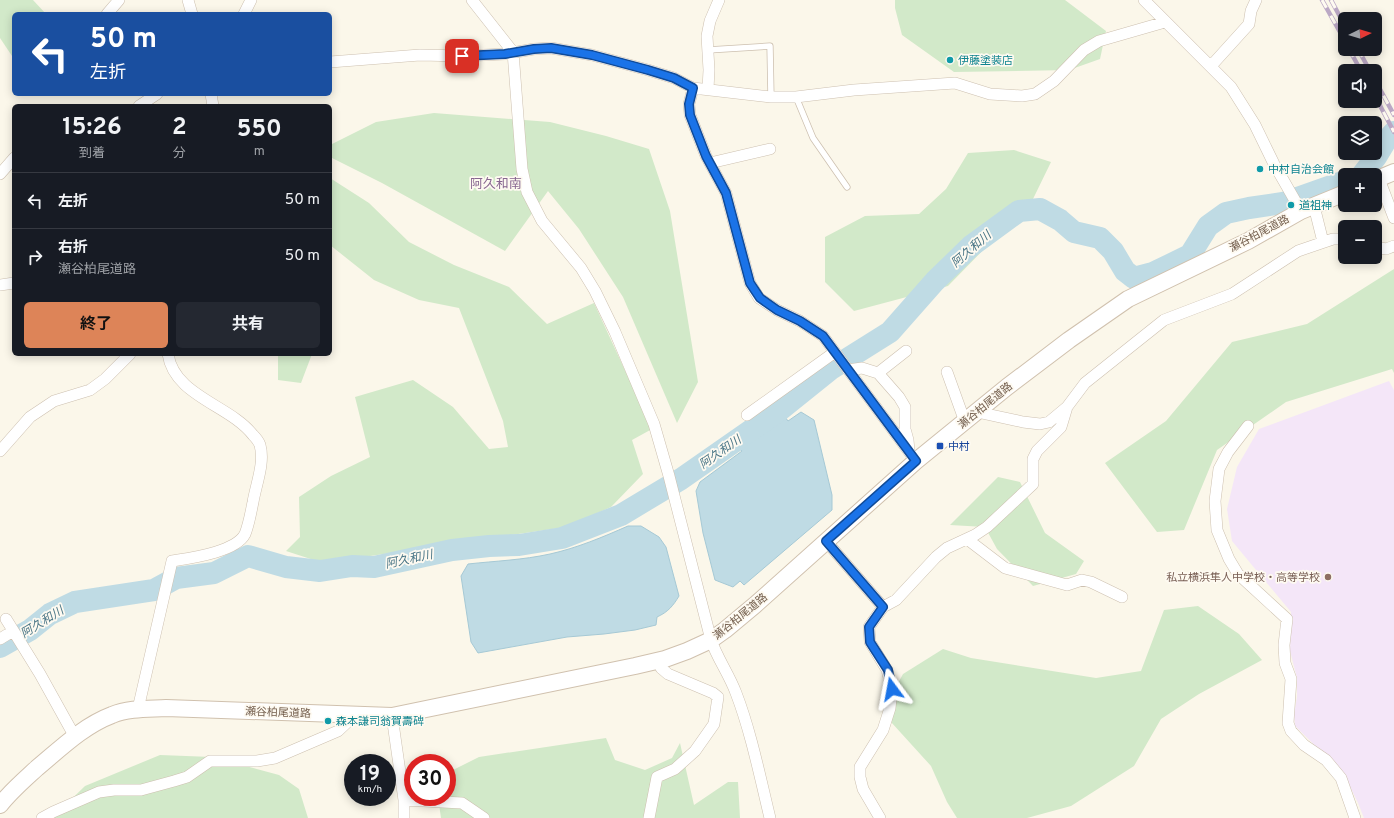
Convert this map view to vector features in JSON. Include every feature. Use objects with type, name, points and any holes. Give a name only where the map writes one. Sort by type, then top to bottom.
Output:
[{"type":"main road","points":[[1382,178],[1394,172]]},
{"type":"main road","name":"瀬谷柏尾道路","points":[[0,805],[10,793],[83,730],[112,715],[138,709],[181,708],[392,716],[659,660],[687,651],[711,640],[755,605],[826,541],[913,457],[971,417],[1069,340],[1128,299],[1248,240],[1304,207],[1338,196]]},
{"type":"street","points":[[109,12],[120,0]]},
{"type":"street","points":[[188,0],[191,12]]},
{"type":"street","points":[[245,12],[251,0]]},
{"type":"street","points":[[472,0],[513,52],[522,169],[527,192],[542,221],[581,268],[594,291],[618,339],[654,424],[669,476],[711,640],[716,653],[727,672],[741,707],[770,818]]},
{"type":"street","points":[[708,89],[707,36],[710,21],[719,0]]},
{"type":"street","points":[[1144,0],[1232,87],[1245,107],[1274,164],[1291,193],[1304,207],[1323,242]]},
{"type":"street","points":[[1211,66],[1249,24],[1251,11],[1256,0]]},
{"type":"street","points":[[332,62],[420,55],[462,56],[551,48],[592,55],[674,78],[693,88],[771,97],[796,97],[854,90],[955,83],[990,94],[1022,96],[1035,94],[1054,81],[1084,50],[1099,41],[1165,22]]},
{"type":"street","points":[[693,88],[689,104],[690,115],[697,135],[726,193],[750,283],[760,298],[777,310],[800,321],[823,336],[913,457]]},
{"type":"street","points":[[142,104],[154,96]]},
{"type":"street","points":[[710,163],[770,149]]},
{"type":"street","points":[[0,174],[12,160]]},
{"type":"street","points":[[1382,191],[1394,218]]},
{"type":"street","points":[[947,372],[971,417],[1040,424],[1049,422],[1067,407],[1085,383],[1164,320],[1232,294],[1298,251],[1333,239],[1338,239]]},
{"type":"street","points":[[1382,248],[1394,246]]},
{"type":"street","points":[[0,285],[12,283]]},
{"type":"street","points":[[878,373],[906,351]]},
{"type":"street","points":[[747,415],[836,353]]},
{"type":"street","points":[[0,451],[30,417],[54,401],[90,390],[106,379],[128,356]]},
{"type":"street","points":[[138,709],[172,561],[215,553],[234,544],[244,536],[251,512],[261,461],[260,444],[248,428],[227,412],[200,397],[180,380],[169,364],[168,356]]},
{"type":"street","points":[[848,369],[862,368],[878,373],[890,385],[905,407],[905,429],[913,457]]},
{"type":"street","points":[[880,818],[863,789],[860,777],[860,768],[883,730],[890,708],[892,689],[888,670],[870,642],[869,627],[883,607],[896,600],[946,548],[975,536],[987,528],[1033,484],[1033,459],[1037,451],[1061,427],[1067,407]]},
{"type":"street","points":[[1248,426],[1228,452],[1219,469],[1215,501],[1217,530],[1229,559],[1238,574],[1287,619],[1284,645],[1285,663],[1291,680],[1288,723],[1291,731],[1304,745],[1326,760],[1341,778],[1355,818]]},
{"type":"street","points":[[967,539],[1005,568],[1067,585],[1082,580],[1091,582],[1122,596]]},
{"type":"street","points":[[826,541],[883,607]]},
{"type":"street","points":[[6,619],[40,674],[75,737]]},
{"type":"street","points":[[0,639],[13,631]]},
{"type":"street","points":[[649,818],[657,777],[675,769],[695,751],[714,724],[718,697],[714,693],[668,674],[662,668],[659,660]]},
{"type":"street","points":[[42,818],[99,792],[114,790],[141,790],[187,777],[210,761],[256,761],[275,758],[338,731],[355,715]]},
{"type":"street","points":[[392,716],[404,800]]},
{"type":"street","points":[[456,803],[462,803],[484,818]]},
{"type":"street","points":[[404,806],[404,818]]},
{"type":"lane","points":[[708,50],[770,46],[771,97]]},
{"type":"lane","points":[[796,97],[813,138],[847,188]]},
{"type":"shaded area","name":"私立横浜隼人中学校・高等学校","points":[[1389,381],[1394,390],[1394,818],[1364,818],[1344,774],[1295,726],[1294,715],[1297,697],[1297,678],[1290,651],[1291,612],[1232,541],[1227,509],[1237,467],[1259,429]]},
{"type":"green space","points":[[0,0],[33,0],[44,12],[12,12],[12,56],[0,38]]},
{"type":"green space","points":[[895,0],[1065,0],[1106,31],[1100,59],[1069,70],[954,72],[902,35],[895,8]]},
{"type":"green space","points":[[434,113],[550,122],[606,136],[649,149],[670,211],[698,382],[677,423],[623,297],[579,229],[548,191],[505,251],[382,183],[332,158],[332,144],[376,122]]},
{"type":"green space","points":[[1014,150],[1051,162],[1033,199],[948,286],[854,311],[825,282],[825,237],[865,216],[919,214],[946,189],[968,153]]},
{"type":"green space","points":[[332,179],[369,203],[409,242],[454,265],[509,287],[547,324],[594,303],[652,429],[632,440],[643,474],[611,507],[566,527],[323,563],[286,551],[300,537],[299,497],[331,476],[370,457],[355,397],[413,380],[453,407],[489,449],[508,447],[503,421],[459,308],[419,300],[374,280],[332,247]]},
{"type":"green space","points":[[1394,269],[1394,373],[1392,369],[1286,402],[1217,450],[1184,530],[1157,532],[1105,463],[1166,421],[1232,342],[1307,324]]},
{"type":"green space","points":[[278,356],[311,356],[301,383],[278,380]]},
{"type":"green space","points":[[998,477],[1020,482],[1045,533],[1084,561],[1076,574],[1033,586],[997,549],[985,527],[950,525]]},
{"type":"green space","points":[[1198,606],[1239,634],[1262,660],[1199,694],[1161,719],[1134,766],[1071,806],[1027,818],[957,818],[947,802],[931,766],[891,722],[896,687],[903,674],[943,649],[971,658],[1096,678],[1141,671],[1164,610]]},
{"type":"green space","points":[[606,738],[615,760],[645,770],[672,758],[680,743],[694,805],[728,782],[738,782],[740,818],[441,818],[439,806],[456,806],[456,768],[479,757]]},
{"type":"green space","points":[[160,755],[212,757],[279,775],[299,789],[308,818],[52,818],[85,786]]},
{"type":"water","points":[[780,410],[788,421],[801,412],[814,420],[832,495],[832,510],[744,585],[740,581],[733,587],[715,580],[703,533],[696,491],[700,482],[742,451],[734,442]]},
{"type":"water","points":[[628,526],[641,526],[659,537],[666,547],[679,596],[670,608],[657,617],[656,625],[635,630],[567,637],[478,653],[471,642],[461,576],[468,564],[519,559],[560,552]]},
{"type":"waterway","name":"阿久和川","points":[[1367,168],[1385,142],[1394,132]]},
{"type":"waterway","name":"阿久和川","points":[[0,647],[30,630],[50,614],[75,602],[154,590],[176,578],[214,573],[248,556],[286,567],[320,571],[352,566],[374,567],[452,550],[489,546],[519,545],[562,538],[621,515],[681,479],[780,410],[831,369],[890,332],[935,281],[971,246],[1019,211],[1040,209],[1060,220],[1074,232],[1100,238],[1113,251],[1125,271],[1134,278],[1153,273],[1190,255],[1208,226],[1226,213],[1283,203],[1338,183]]},
{"type":"railway","points":[[1322,0],[1338,29]]},
{"type":"railway","points":[[1331,0],[1338,13]]},
{"type":"railway","points":[[1353,56],[1357,64]]},
{"type":"railway","points":[[1362,56],[1366,64]]},
{"type":"railway","points":[[1382,93],[1394,115]]},
{"type":"railway","points":[[1381,108],[1394,132]]},
{"type":"place","name":"伊藤塗装店","points":[[950,60]]},
{"type":"place","name":"中村自治会館","points":[[1260,169]]},
{"type":"place","name":"道祖神","points":[[1291,205]]},
{"type":"place","name":"中村","points":[[940,446]]},
{"type":"place","name":"私立横浜隼人中学校・高等学校","points":[[1328,577]]},
{"type":"place","name":"森本謙司翁賀壽碑","points":[[328,721]]},
{"type":"district","name":"阿久和南","points":[[496,183]]},
{"type":"route","points":[[462,56],[505,54],[534,49],[551,48],[592,55],[648,70],[674,78],[693,88],[689,104],[690,115],[706,156],[726,193],[750,283],[760,298],[777,310],[800,321],[823,336],[916,461],[826,541],[883,607],[869,627],[870,642],[888,670],[892,689]]}]
